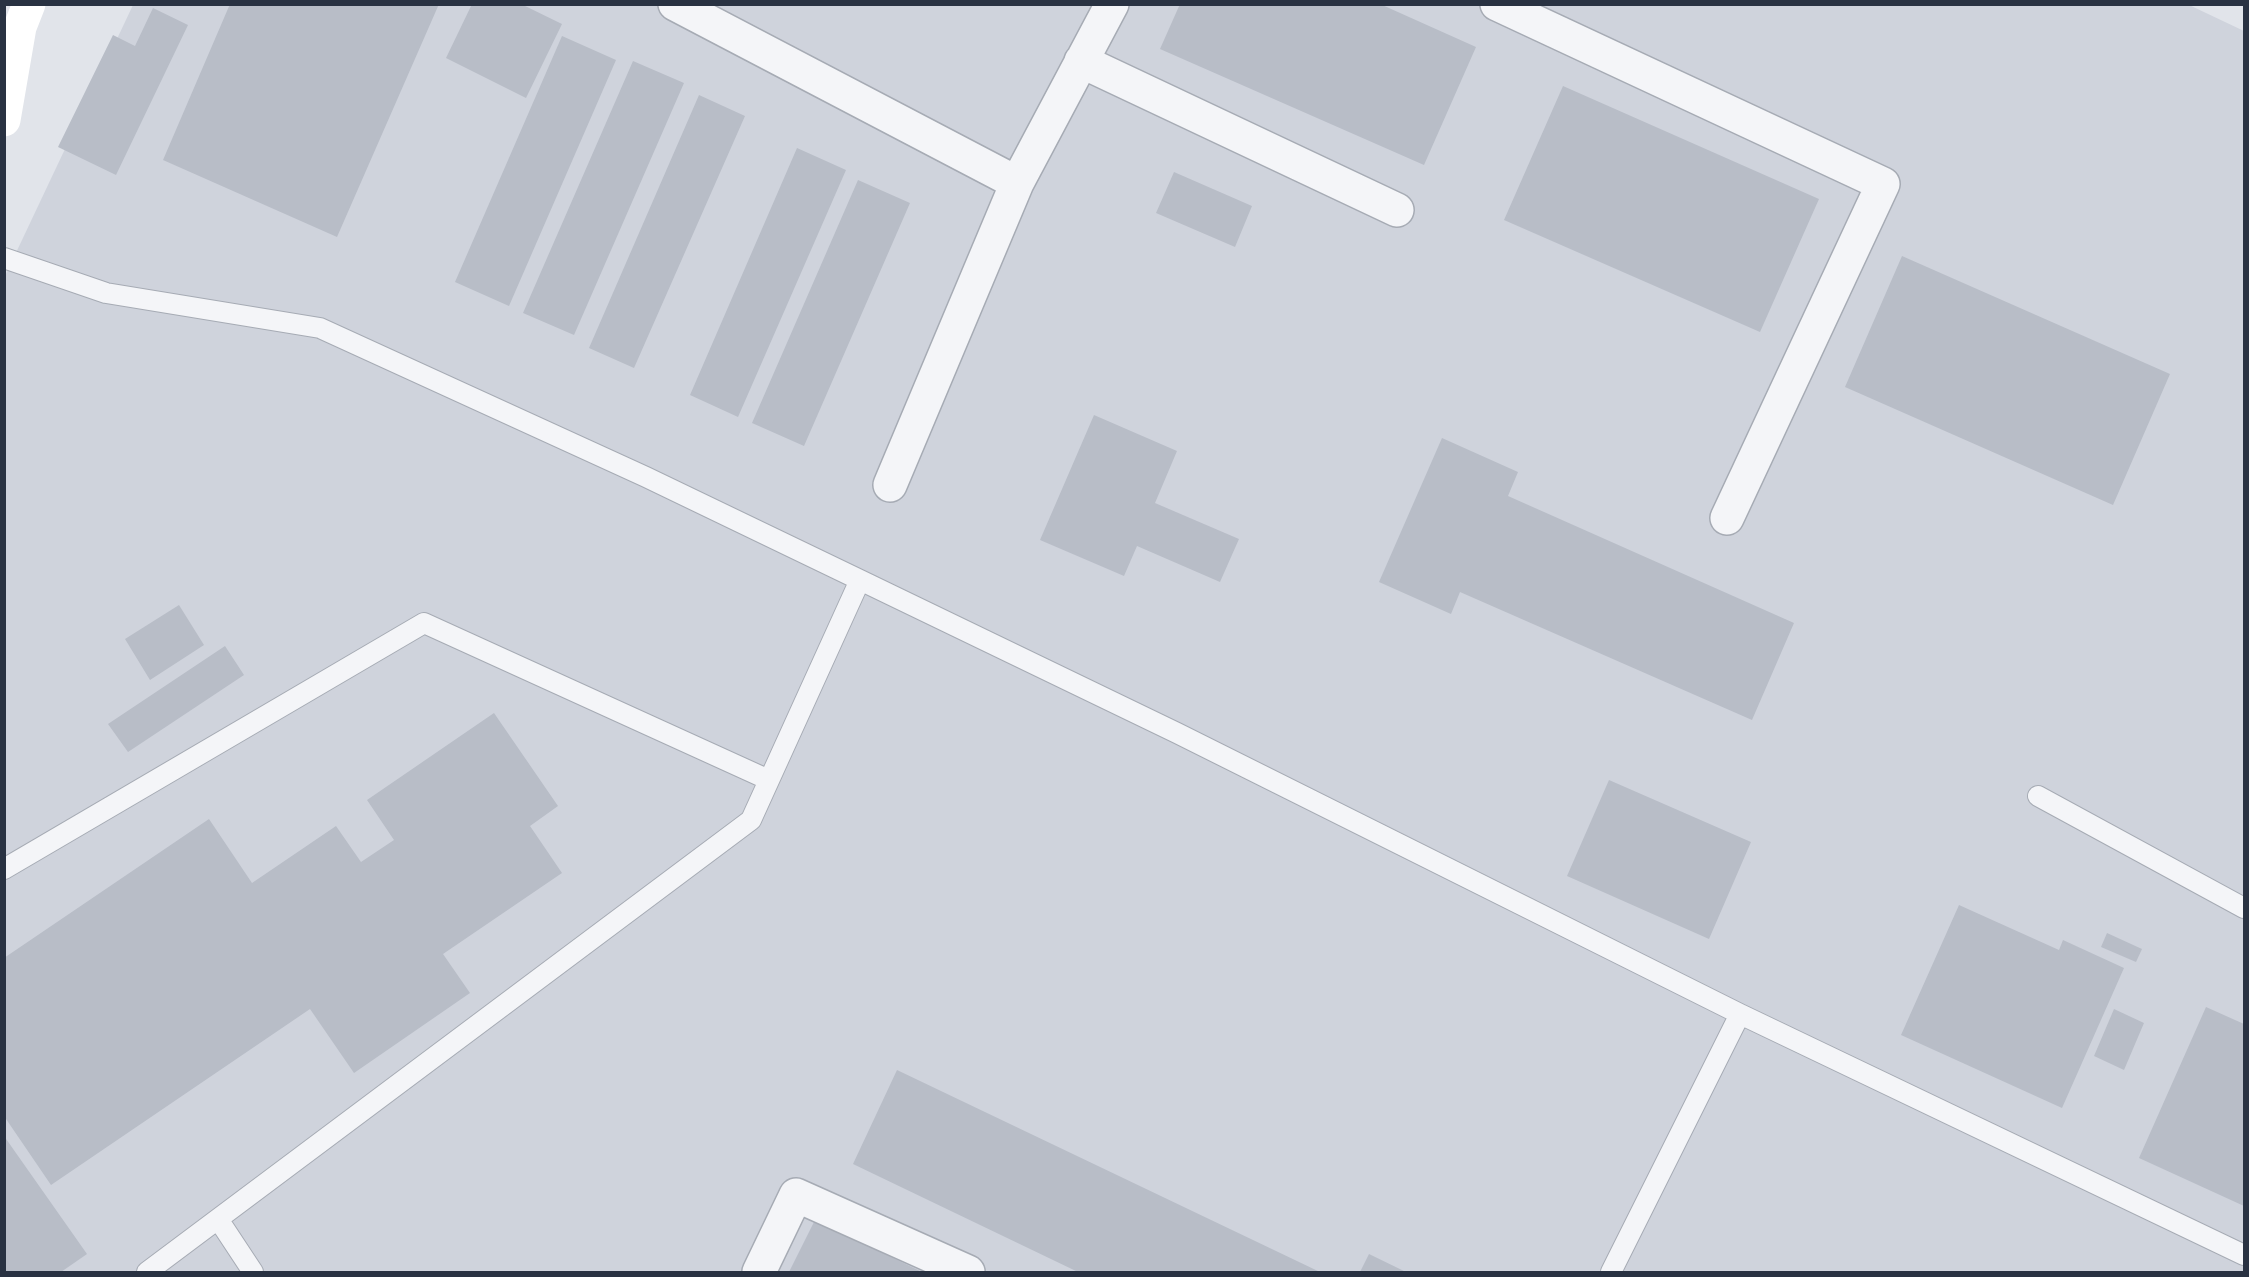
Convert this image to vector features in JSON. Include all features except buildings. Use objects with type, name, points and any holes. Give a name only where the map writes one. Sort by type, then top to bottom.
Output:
[{"type":"street","points":[[4,120],[20,27],[29,4]]},
{"type":"street","points":[[675,4],[1017,183]]},
{"type":"street","points":[[890,485],[1017,183],[1112,4]]},
{"type":"street","points":[[1497,4],[1883,184],[1727,518]]},
{"type":"street","points":[[1081,61],[1397,210]]},
{"type":"street","points":[[759,1272],[796,1195],[968,1272]]},
{"type":"lane","points":[[4,258],[106,293],[320,328],[646,477],[860,580],[1177,733],[1740,1014],[2244,1255]]},
{"type":"lane","points":[[147,1272],[751,820],[860,580]]},
{"type":"lane","points":[[4,869],[424,623],[769,780]]},
{"type":"lane","points":[[2038,796],[2244,908]]},
{"type":"lane","points":[[1611,1272],[1740,1014]]},
{"type":"lane","points":[[218,1219],[253,1272]]},
{"type":"shaded area","points":[[2187,4],[2244,31],[2244,1272],[5,1272],[5,276],[133,5]]}]
